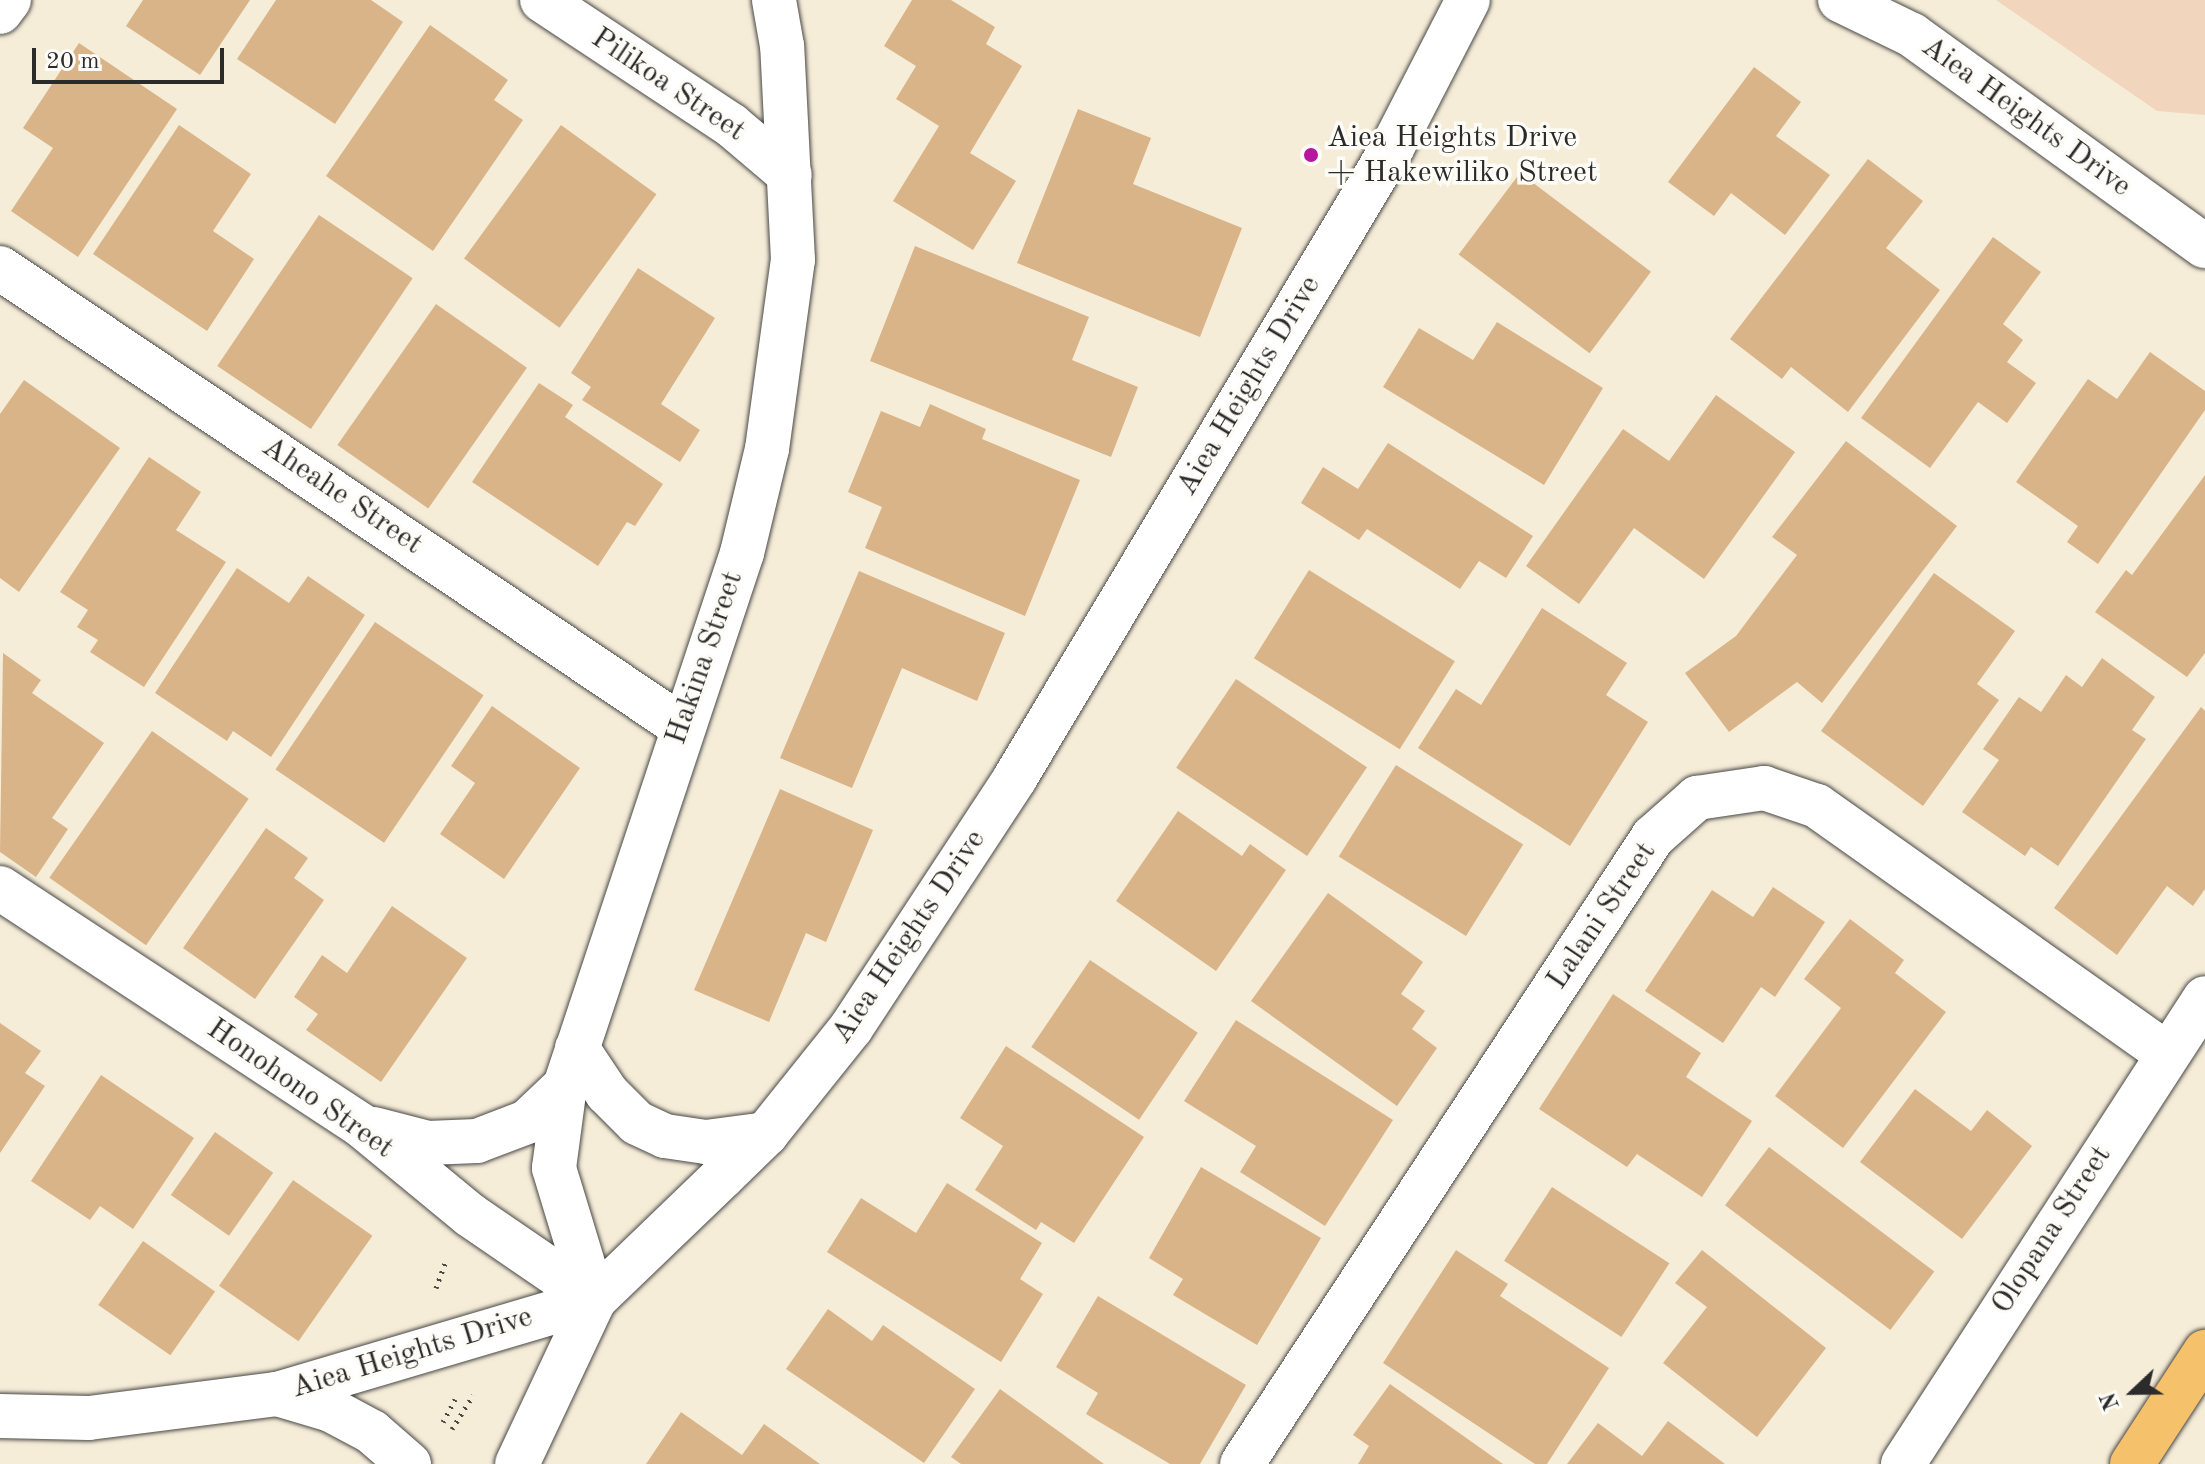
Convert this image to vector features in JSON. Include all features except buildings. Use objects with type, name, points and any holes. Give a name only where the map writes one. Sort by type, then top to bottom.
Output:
[{"type":"highway","points":[[2132,1464],[2205,1352]]},
{"type":"street","points":[[0,12],[9,0]]},
{"type":"street","name":"Pilikoa Street","points":[[542,0],[731,125],[790,175]]},
{"type":"street","name":"Hakina Street","points":[[594,1300],[554,1168],[571,1067],[681,726],[742,553],[767,449],[793,260],[790,175],[774,0]]},
{"type":"street","name":"Aiea Heights Drive","points":[[0,1416],[89,1418],[277,1394],[594,1300],[766,1134],[851,1028],[1015,778],[1392,148],[1468,0]]},
{"type":"street","name":"Aiea Heights Drive","points":[[1840,0],[1912,35],[2205,246]]},
{"type":"street","name":"Aheahe Street","points":[[0,268],[681,726]]},
{"type":"street","name":"Lalani Street","points":[[1242,1464],[1653,837],[1697,798],[1764,788],[1817,806],[2166,1053]]},
{"type":"street","name":"Honohono Street","points":[[0,888],[362,1126],[470,1215],[594,1300]]},
{"type":"street","name":"Olopana Street","points":[[1903,1464],[2166,1053],[2205,998]]},
{"type":"street","points":[[362,1126],[428,1143],[477,1141],[527,1122],[571,1067],[607,1093],[637,1123],[665,1136],[706,1142],[766,1134]]},
{"type":"street","points":[[517,1464],[594,1300]]},
{"type":"street","points":[[277,1394],[345,1417],[372,1432],[409,1464]]},
{"type":"path","points":[[442,1423],[455,1430],[475,1391],[485,1397]]},
{"type":"shaded area","points":[[1996,0],[2205,0],[2205,115],[2157,111]]},
{"type":"place","name":"Aiea Heights Drive + Hakewiliko Street","points":[[1311,155]]}]
